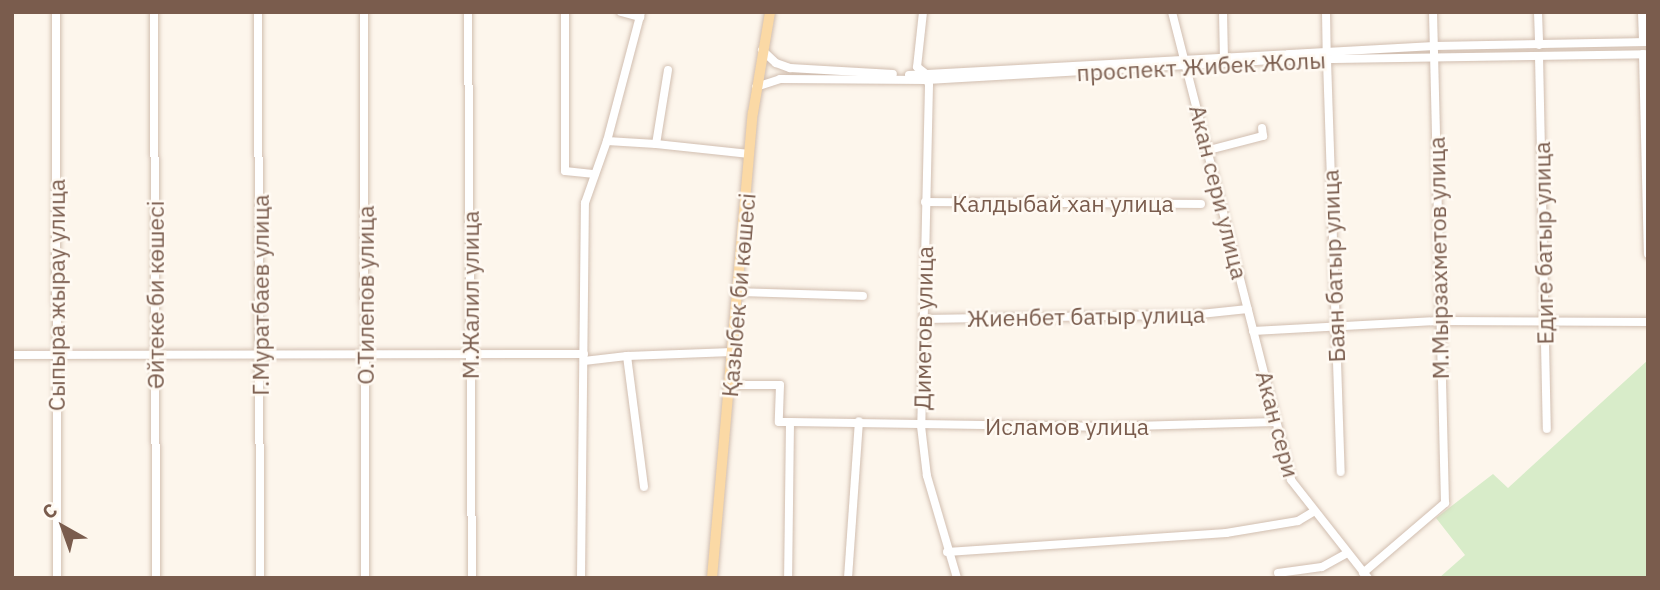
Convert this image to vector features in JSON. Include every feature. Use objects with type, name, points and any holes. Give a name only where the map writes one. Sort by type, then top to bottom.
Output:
[{"type":"main road","name":"Қазыбек би көшесі","points":[[712,578],[749,154],[756,87],[770,12]]},
{"type":"street","name":"Сыпыра жырау улица","points":[[56,12],[57,578]]},
{"type":"street","name":"Әйтеке би көшесі","points":[[155,12],[156,578]]},
{"type":"street","name":"Г.Муратбаев улица","points":[[258,12],[260,578]]},
{"type":"street","name":"О.Тилепов улица","points":[[364,12],[365,578]]},
{"type":"street","name":"М.Жалил улица","points":[[468,12],[472,578]]},
{"type":"street","points":[[565,12],[565,171],[595,174]]},
{"type":"street","points":[[581,578],[585,203],[607,141],[641,15],[621,12]]},
{"type":"street","name":"Диметов улица","points":[[923,12],[917,67],[927,77],[921,426],[927,475],[947,552],[957,578]]},
{"type":"street","name":"Акан сери улица","points":[[1172,12],[1188,62],[1253,331]]},
{"type":"street","points":[[1223,12],[1224,59]]},
{"type":"street","name":"Баян батыр улица","points":[[1326,12],[1333,326],[1341,472]]},
{"type":"street","name":"М.Мырзахметов улица","points":[[1365,575],[1445,503],[1433,12]]},
{"type":"street","points":[[1538,12],[1539,45]]},
{"type":"street","points":[[1642,12],[1645,42]]},
{"type":"street","name":"проспект Жибек Жолы","points":[[756,87],[780,79],[927,77],[1327,55],[1434,46],[1645,42]]},
{"type":"street","name":"проспект Жибек Жолы","points":[[762,50],[776,64],[790,68],[927,77]]},
{"type":"street","points":[[1645,54],[1648,254]]},
{"type":"street","name":"проспект Жибек Жолы","points":[[1327,55],[1434,58],[1645,54]]},
{"type":"street","name":"Едиге батыр улица","points":[[1539,56],[1548,429]]},
{"type":"street","points":[[656,144],[668,70]]},
{"type":"street","points":[[1209,150],[1263,136],[1262,128]]},
{"type":"street","points":[[607,141],[749,154]]},
{"type":"street","name":"Калдыбай хан улица","points":[[925,202],[1201,204]]},
{"type":"street","points":[[737,292],[863,296]]},
{"type":"street","name":"Жиенбет батыр улица","points":[[924,319],[1191,315],[1248,309]]},
{"type":"street","points":[[1253,331],[1439,321],[1545,324],[1648,322]]},
{"type":"street","name":"Акан сери","points":[[1253,331],[1291,480],[1313,512],[1365,575]]},
{"type":"street","points":[[12,355],[365,356],[470,353],[584,358],[732,352]]},
{"type":"street","points":[[627,356],[644,487]]},
{"type":"street","points":[[730,385],[780,385],[779,422],[790,422],[788,578]]},
{"type":"street","points":[[848,578],[859,421]]},
{"type":"street","name":"Исламов улица","points":[[790,422],[859,421],[921,426],[1276,422]]},
{"type":"street","points":[[947,552],[1226,533],[1298,521],[1313,512]]},
{"type":"street","points":[[1278,573],[1322,567],[1346,553]]},
{"type":"green space","points":[[1648,360],[1648,578],[1439,578],[1465,555],[1436,518],[1493,474],[1508,488]]}]
